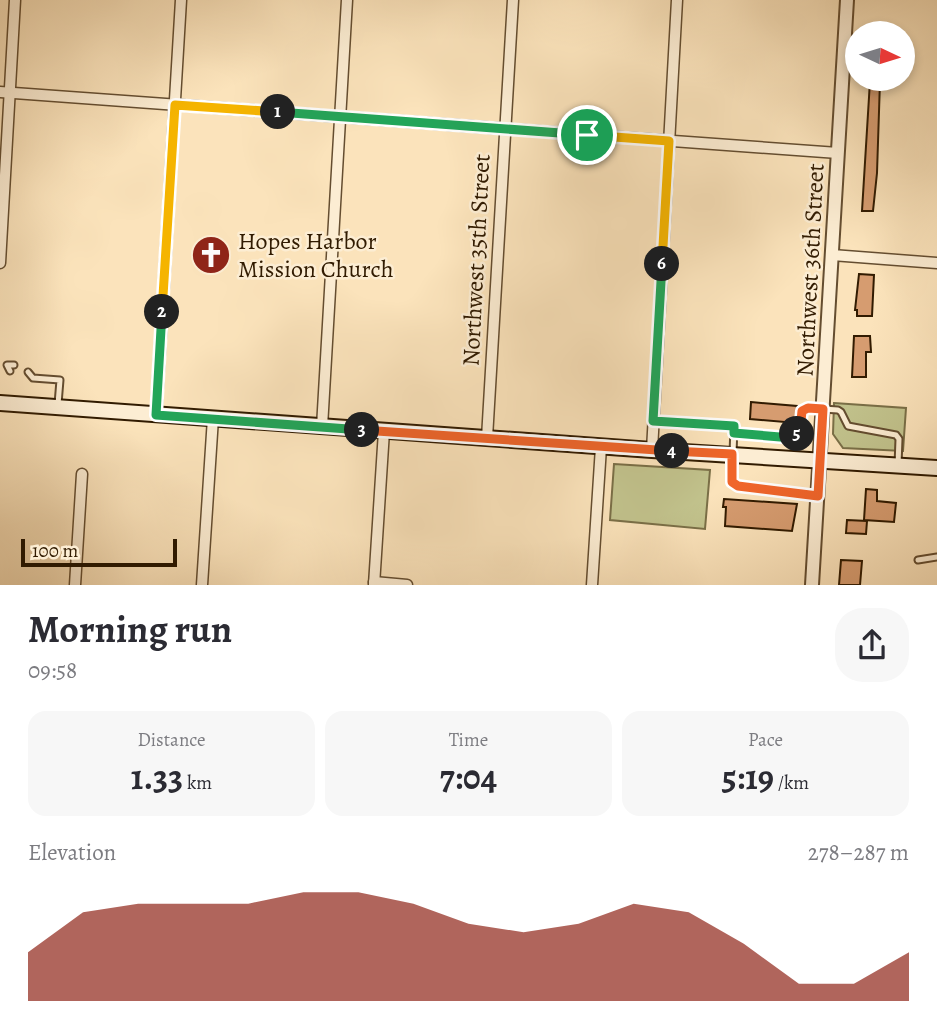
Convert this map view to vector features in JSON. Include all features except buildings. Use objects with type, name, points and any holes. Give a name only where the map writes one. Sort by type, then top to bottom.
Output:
[{"type":"main road","points":[[0,404],[937,468]]},
{"type":"street","points":[[0,263],[5,92],[15,0]]},
{"type":"street","points":[[156,415],[181,0]]},
{"type":"street","points":[[322,427],[347,0]]},
{"type":"street","name":"Northwest 35th Street","points":[[487,439],[513,0]]},
{"type":"street","points":[[652,450],[677,0]]},
{"type":"street","name":"Northwest 36th Street","points":[[812,585],[847,0]]},
{"type":"street","points":[[5,92],[838,153]]},
{"type":"street","points":[[832,255],[937,263]]},
{"type":"street","points":[[202,585],[213,418]]},
{"type":"street","points":[[384,431],[374,584],[407,585]]},
{"type":"street","points":[[592,585],[601,447]]},
{"type":"street","points":[[75,585],[82,474]]},
{"type":"lane","points":[[0,365],[11,367]]},
{"type":"lane","points":[[28,372],[33,378]]},
{"type":"lane","points":[[23,379],[60,380],[57,408]]},
{"type":"lane","points":[[734,433],[792,438],[800,431],[802,411],[808,408],[841,412],[848,426],[896,435],[898,465]]},
{"type":"lane","points":[[653,421],[734,426],[732,482],[738,486],[818,496]]},
{"type":"lane","points":[[918,560],[937,557]]},
{"type":"green space","points":[[834,403],[906,408],[903,451],[843,448],[833,434]]},
{"type":"green space","points":[[614,464],[710,470],[705,529],[610,520]]},
{"type":"place","name":"Hopes Harbor Mission Church","points":[[211,255]]},
{"type":"route","points":[[175,105],[587,135],[669,141],[653,421],[734,426],[734,433],[792,438],[800,431],[802,411],[808,408],[823,409],[818,496],[738,486],[732,482],[732,454],[156,415],[175,105]]}]
